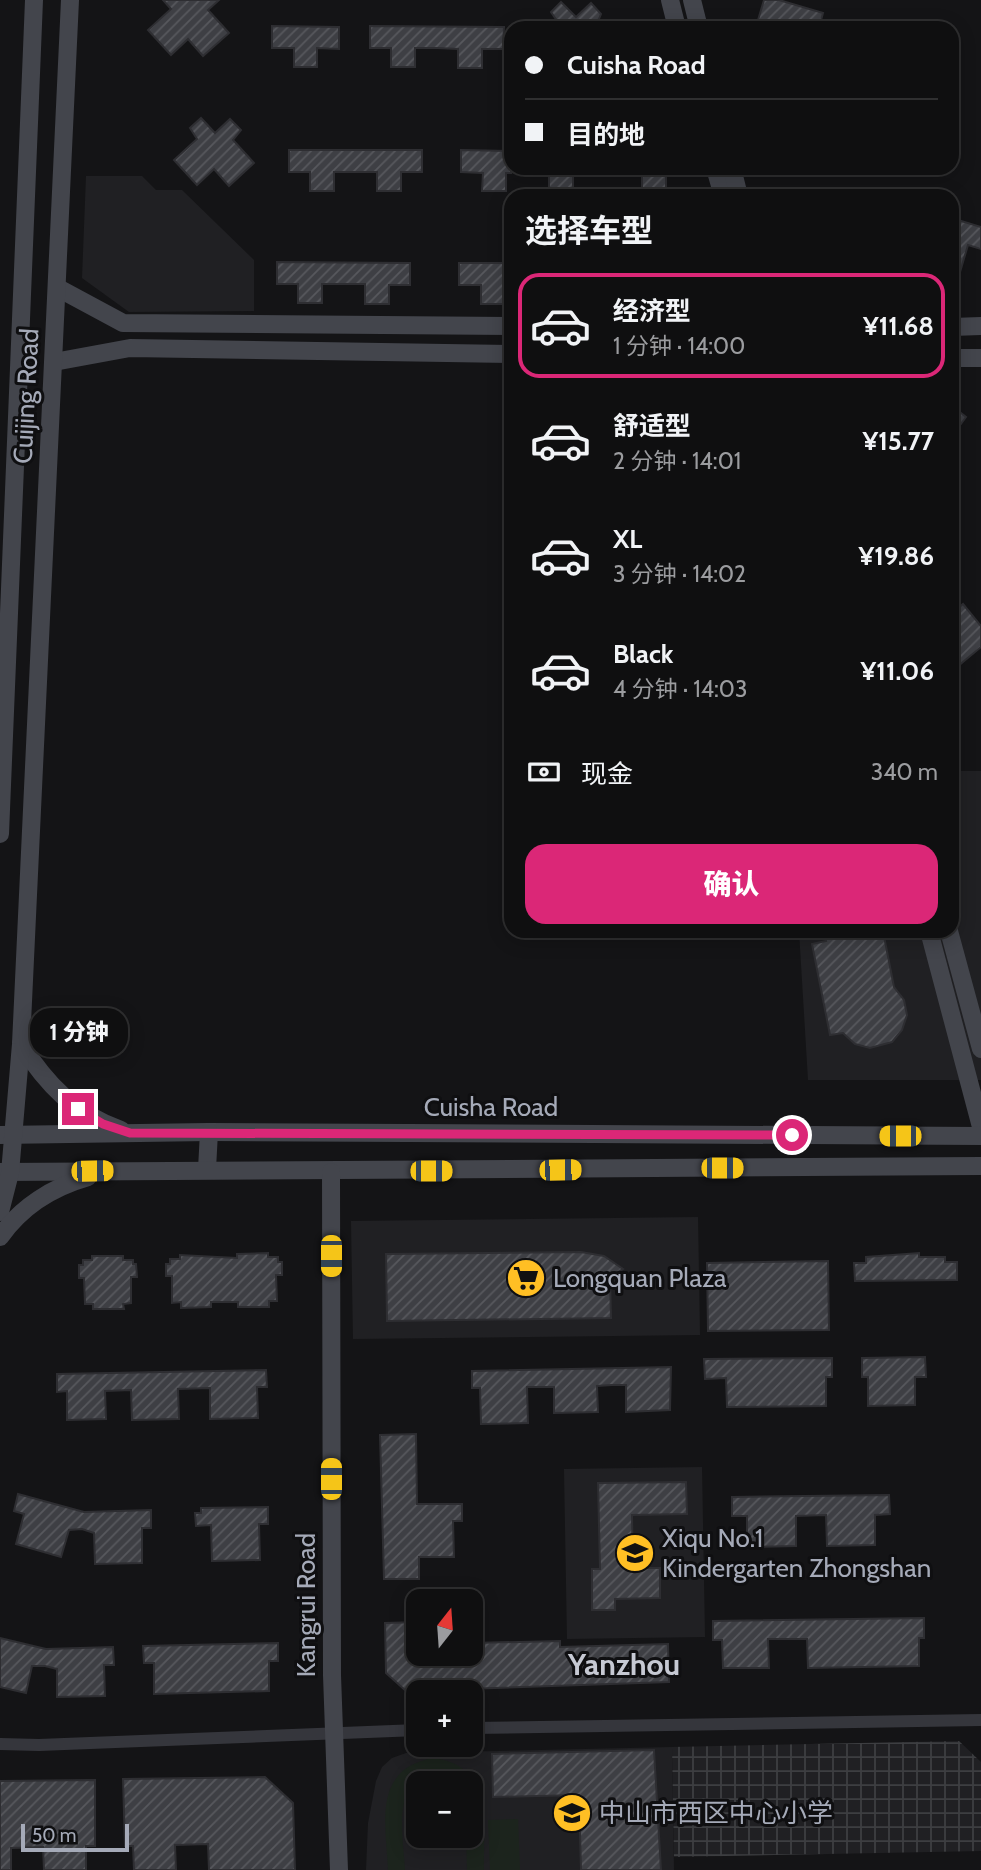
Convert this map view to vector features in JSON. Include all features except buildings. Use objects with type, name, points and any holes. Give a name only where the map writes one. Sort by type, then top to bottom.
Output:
[{"type":"main road","points":[[0,834],[34,0]]},
{"type":"main road","name":"Cuijing Road","points":[[0,1212],[7,1136],[21,1044],[70,0]]},
{"type":"main road","points":[[670,0],[675,21]]},
{"type":"main road","points":[[692,0],[697,21]]},
{"type":"main road","points":[[58,288],[123,323],[504,326]]},
{"type":"main road","points":[[959,327],[981,326]]},
{"type":"main road","points":[[54,362],[130,348],[504,354]]},
{"type":"main road","points":[[959,358],[981,358]]},
{"type":"main road","points":[[931,938],[981,1127]]},
{"type":"main road","points":[[951,938],[981,1049]]},
{"type":"main road","points":[[21,1044],[55,1091],[103,1124],[130,1133]]},
{"type":"main road","points":[[207,1169],[209,1132]]},
{"type":"main road","name":"Cuisha Road","points":[[7,1136],[209,1132],[981,1136]]},
{"type":"main road","points":[[5,1173],[207,1169],[331,1172],[981,1166]]},
{"type":"main road","points":[[0,1237],[18,1216],[54,1190],[75,1181],[119,1171]]},
{"type":"main road","name":"Kangrui Road","points":[[331,1172],[334,1732],[339,1870]]},
{"type":"street","points":[[483,1728],[981,1720]]},
{"type":"street","points":[[0,1744],[39,1745],[406,1730]]},
{"type":"shaded area","points":[[86,176],[142,176],[156,190],[182,190],[254,260],[254,311],[129,312],[82,278]]},
{"type":"shaded area","points":[[959,771],[981,771],[981,1080],[808,1080],[799,938],[959,938]]},
{"type":"shaded area","name":"Longquan Plaza","points":[[698,1217],[700,1335],[353,1339],[351,1221]]},
{"type":"shaded area","name":"Xiqu No.1 Kindergarten Zhongshan","points":[[702,1467],[705,1637],[567,1639],[564,1469]]},
{"type":"shaded area","points":[[959,1741],[981,1762],[981,1851],[674,1857],[672,1747]]},
{"type":"shaded area","name":"中山市西区中心小学","points":[[672,1747],[674,1870],[366,1870],[368,1823],[376,1781],[382,1767],[392,1758],[406,1753],[406,1757],[483,1757],[483,1751]]},
{"type":"shaded area","points":[[433,1758],[453,1763],[465,1771],[406,1771],[402,1828],[405,1870],[388,1870],[385,1817],[387,1801],[391,1786],[400,1774],[413,1764]]},
{"type":"shaded area","points":[[483,1810],[484,1870],[467,1870],[466,1848],[483,1848]]},
{"type":"shaded area","points":[[518,1819],[520,1870],[490,1870],[488,1820]]},
{"type":"place","name":"Longquan Plaza","points":[[526,1278]]},
{"type":"place","name":"Xiqu No.1 Kindergarten Zhongshan","points":[[635,1553]]},
{"type":"place","name":"中山市西区中心小学","points":[[572,1813]]},
{"type":"district","name":"Yanzhou","points":[[624,1664]]},
{"type":"route","points":[[78,1109],[103,1124],[130,1133],[792,1135]]}]
